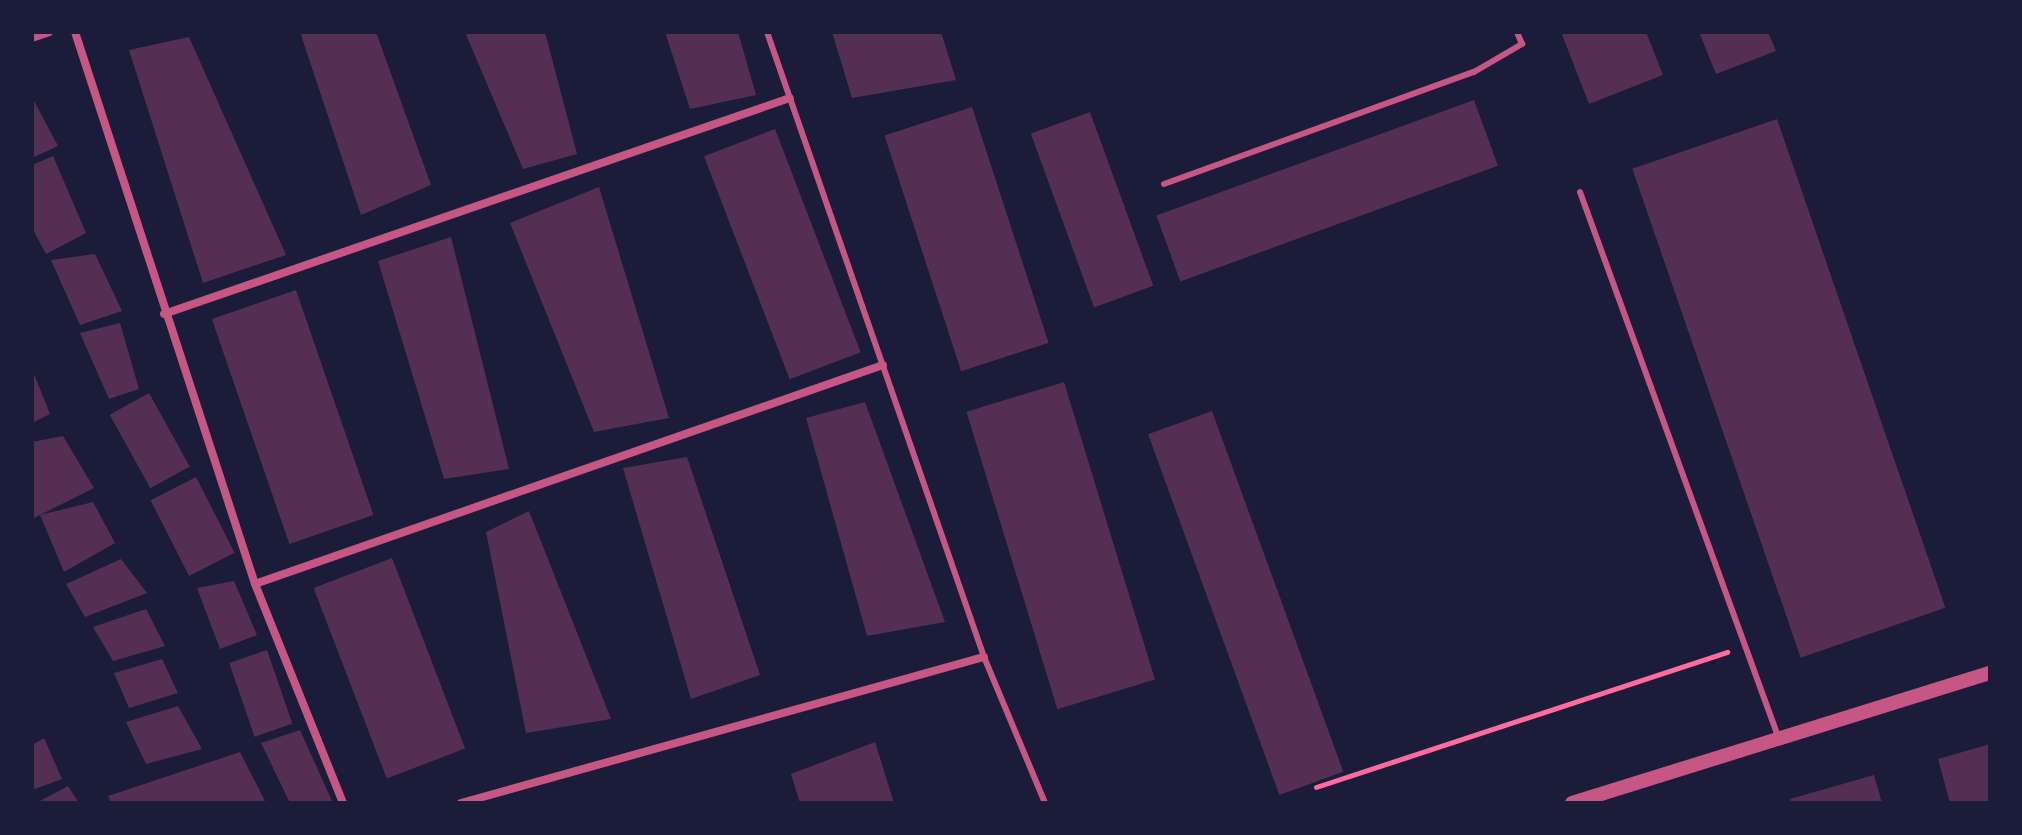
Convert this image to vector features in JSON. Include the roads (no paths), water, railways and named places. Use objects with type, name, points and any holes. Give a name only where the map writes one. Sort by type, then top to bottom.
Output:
[{"type":"street","points":[[32,38],[49,32]]},
{"type":"street","points":[[75,32],[164,314],[255,584],[343,803]]},
{"type":"street","points":[[164,314],[790,98]]},
{"type":"street","points":[[255,584],[883,365]]},
{"type":"street","points":[[461,803],[984,657]]},
{"type":"street","points":[[1572,803],[1616,797],[1779,739],[1990,673]]},
{"type":"lane","points":[[767,32],[984,657],[1045,803]]},
{"type":"lane","points":[[1164,184],[1474,72],[1522,44],[1517,32]]},
{"type":"lane","points":[[1580,192],[1779,739]]}]
